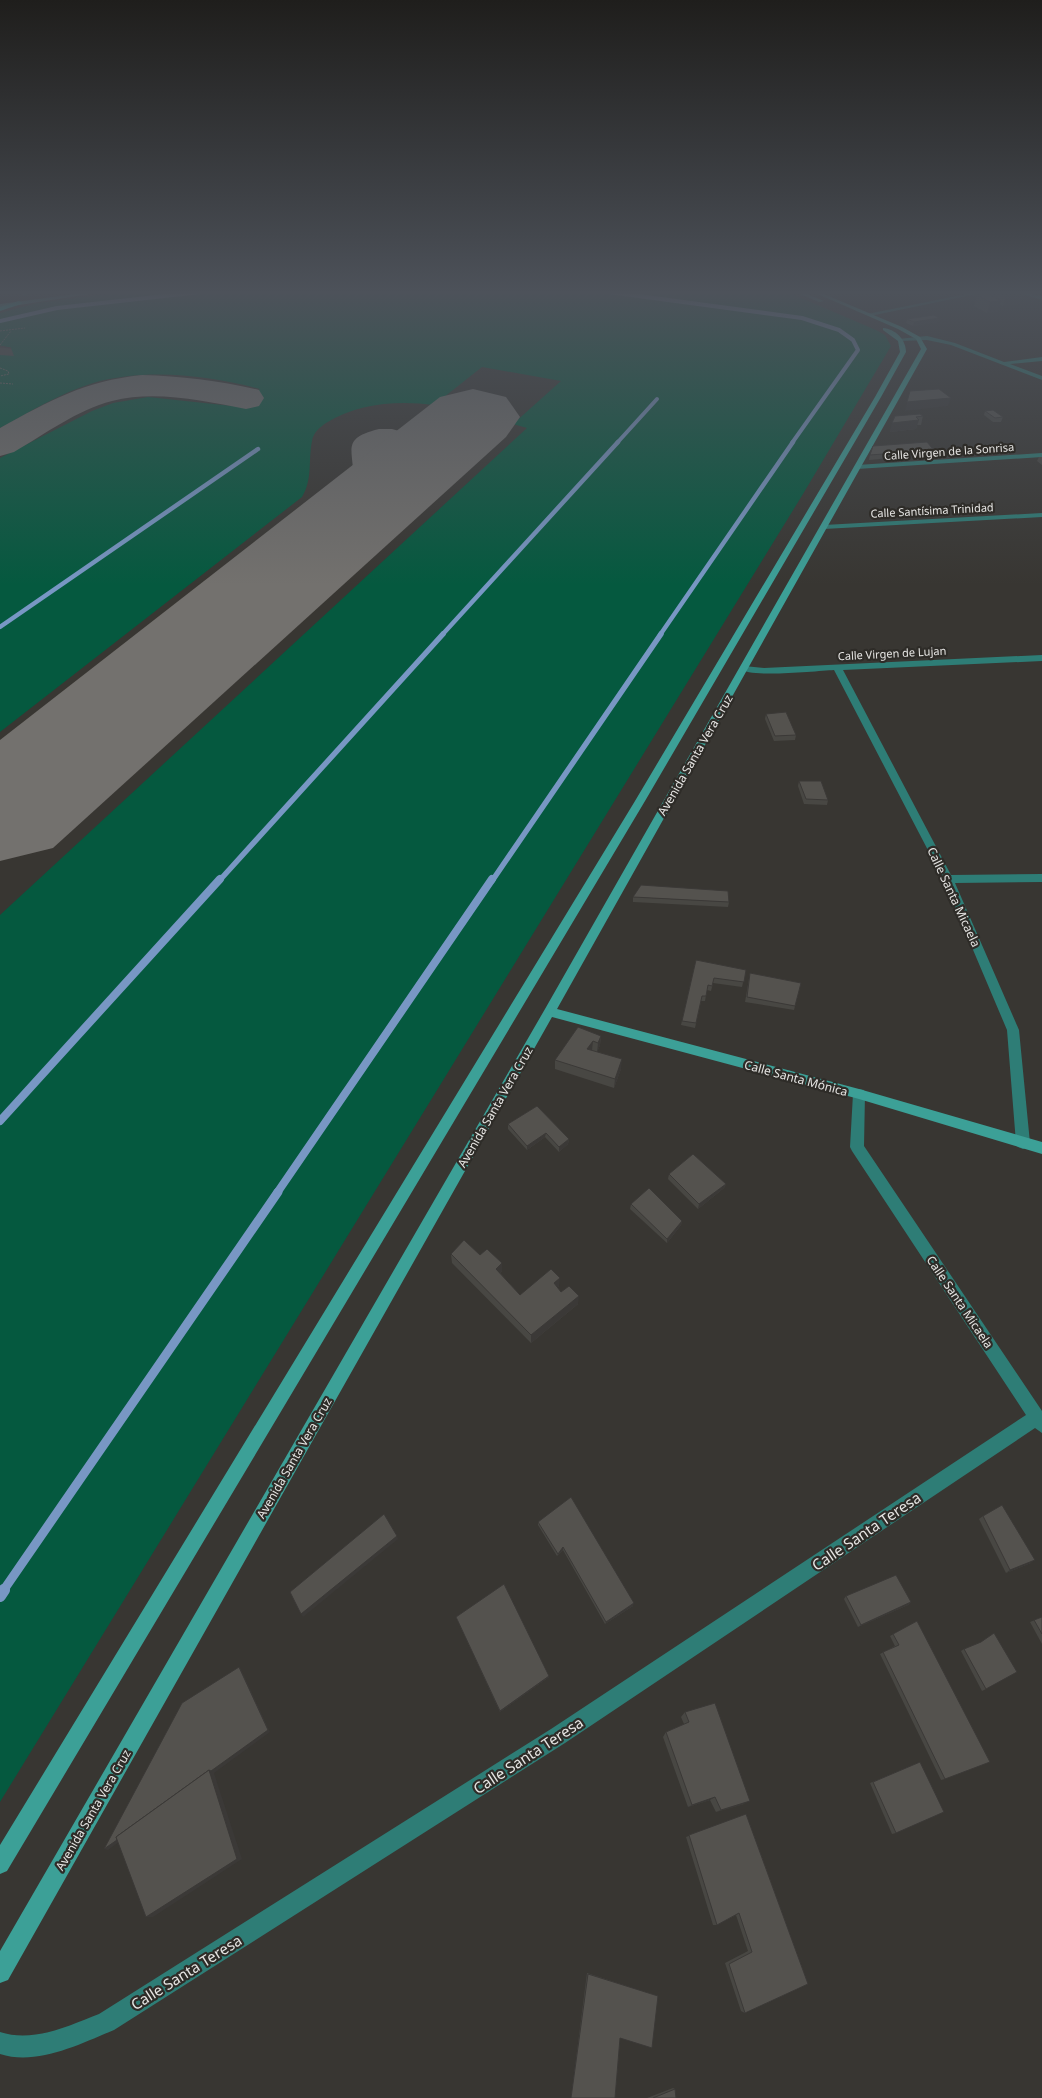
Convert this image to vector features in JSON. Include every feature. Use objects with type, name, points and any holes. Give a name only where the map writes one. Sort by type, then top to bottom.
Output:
[{"type":"main road","name":"Avenida Santa Vera Cruz","points":[[0,1864],[708,688],[881,390]]},
{"type":"main road","name":"Avenida Santa Vera Cruz","points":[[0,1972],[549,1012],[901,390]]},
{"type":"main road","name":"Calle Santa Mónica","points":[[549,1012],[859,1094],[1042,1148]]},
{"type":"street","name":"Calle Virgen de la Sonrisa","points":[[857,467],[1042,455]]},
{"type":"street","name":"Calle Santísima Trinidad","points":[[824,527],[1042,515]]},
{"type":"street","name":"Calle Virgen de Lujan","points":[[744,669],[764,671],[1042,658]]},
{"type":"street","name":"Calle Santa Micaela","points":[[837,667],[948,879],[1013,1030],[1023,1143]]},
{"type":"street","points":[[948,879],[1042,878]]},
{"type":"street","name":"Calle Santa Micaela","points":[[859,1094],[857,1147],[1039,1421]]},
{"type":"street","name":"Calle Santa Teresa","points":[[0,2043],[8,2048],[51,2043],[106,2022],[558,1736],[1039,1421]]},
{"type":"green space","points":[[0,390],[75,390],[45,403],[0,428]]},
{"type":"green space","points":[[259,390],[453,390],[434,405],[392,403],[365,407],[338,416],[321,426],[313,438],[308,483],[302,497],[0,732],[0,458],[92,411],[113,403],[148,397],[232,406]]},
{"type":"green space","points":[[551,390],[865,390],[803,494],[0,1802],[0,915],[527,428],[513,424]]},
{"type":"building","points":[[940,390],[951,398],[907,402],[910,391]]},
{"type":"building","points":[[993,410],[1003,417],[995,418],[985,411]]},
{"type":"building","points":[[920,414],[923,416],[916,417],[919,420],[892,423],[895,416]]},
{"type":"building","points":[[927,442],[937,454],[927,454],[923,451],[870,455],[873,446]]},
{"type":"building","points":[[786,712],[796,735],[775,736],[766,714]]},
{"type":"building","points":[[799,781],[821,781],[828,800],[806,799]]},
{"type":"building","points":[[641,885],[728,891],[729,902],[633,897]]},
{"type":"building","points":[[696,960],[746,970],[744,982],[714,978],[712,986],[708,985],[706,996],[702,996],[696,1023],[682,1021]]},
{"type":"building","points":[[750,973],[801,983],[795,1006],[747,997]]},
{"type":"building","points":[[578,1027],[601,1036],[598,1043],[593,1041],[587,1049],[622,1059],[615,1079],[555,1060]]},
{"type":"building","points":[[537,1106],[569,1139],[559,1147],[546,1133],[527,1146],[508,1124]]},
{"type":"building","points":[[693,1154],[726,1184],[699,1204],[669,1174]]},
{"type":"building","points":[[649,1188],[682,1221],[667,1239],[631,1204]]},
{"type":"building","points":[[464,1240],[480,1255],[487,1249],[502,1263],[496,1269],[520,1295],[551,1269],[560,1278],[554,1283],[561,1292],[569,1286],[579,1296],[531,1335],[451,1254]]},
{"type":"building","points":[[571,1497],[634,1603],[606,1622],[563,1547],[558,1554],[538,1522]]},
{"type":"building","points":[[1002,1505],[1035,1560],[1010,1570],[983,1516]]},
{"type":"building","points":[[384,1514],[397,1536],[301,1614],[290,1592]]},
{"type":"building","points":[[896,1575],[911,1602],[861,1625],[846,1596]]},
{"type":"building","points":[[504,1584],[549,1676],[500,1711],[456,1617]]},
{"type":"building","points":[[1042,1617],[1042,1634],[1034,1620]]},
{"type":"building","points":[[917,1621],[990,1762],[945,1779],[883,1652],[899,1645],[893,1634]]},
{"type":"building","points":[[994,1633],[1017,1672],[986,1689],[964,1649],[981,1642]]},
{"type":"building","points":[[239,1667],[268,1730],[116,1837],[117,1840],[104,1849],[182,1703]]},
{"type":"building","points":[[715,1703],[750,1801],[721,1810],[715,1797],[692,1805],[666,1732],[689,1722],[685,1712]]},
{"type":"building","points":[[920,1762],[944,1812],[896,1833],[873,1782]]},
{"type":"building","points":[[209,1770],[237,1859],[146,1917],[116,1837]]},
{"type":"building","points":[[746,1814],[808,1984],[745,2013],[729,1964],[752,1952],[739,1913],[717,1925],[689,1835]]},
{"type":"building","points":[[588,1974],[658,1996],[652,2048],[620,2038],[615,2098],[571,2098]]},
{"type":"building","points":[[675,2089],[676,2098],[653,2098]]},
{"type":"waterway","points":[[792,443],[830,390]]},
{"type":"waterway","points":[[617,443],[657,399]]},
{"type":"waterway","points":[[442,635],[618,442]]},
{"type":"waterway","points":[[660,635],[793,442]]},
{"type":"waterway","points":[[0,627],[258,449]]},
{"type":"waterway","points":[[219,881],[443,634]]},
{"type":"waterway","points":[[492,881],[661,634]]},
{"type":"waterway","points":[[0,1121],[220,879]]},
{"type":"waterway","points":[[277,1193],[492,879]]},
{"type":"waterway","points":[[3,1591],[278,1192]]},
{"type":"waterway","points":[[0,1596],[4,1590]]},
{"type":"taxiway","points":[[0,444],[80,400],[113,390]]},
{"type":"taxiway","points":[[196,390],[246,398]]},
{"type":"taxiway","points":[[368,504],[374,482],[371,445],[379,441],[392,441]]},
{"type":"runway","points":[[0,814],[473,417]]}]
